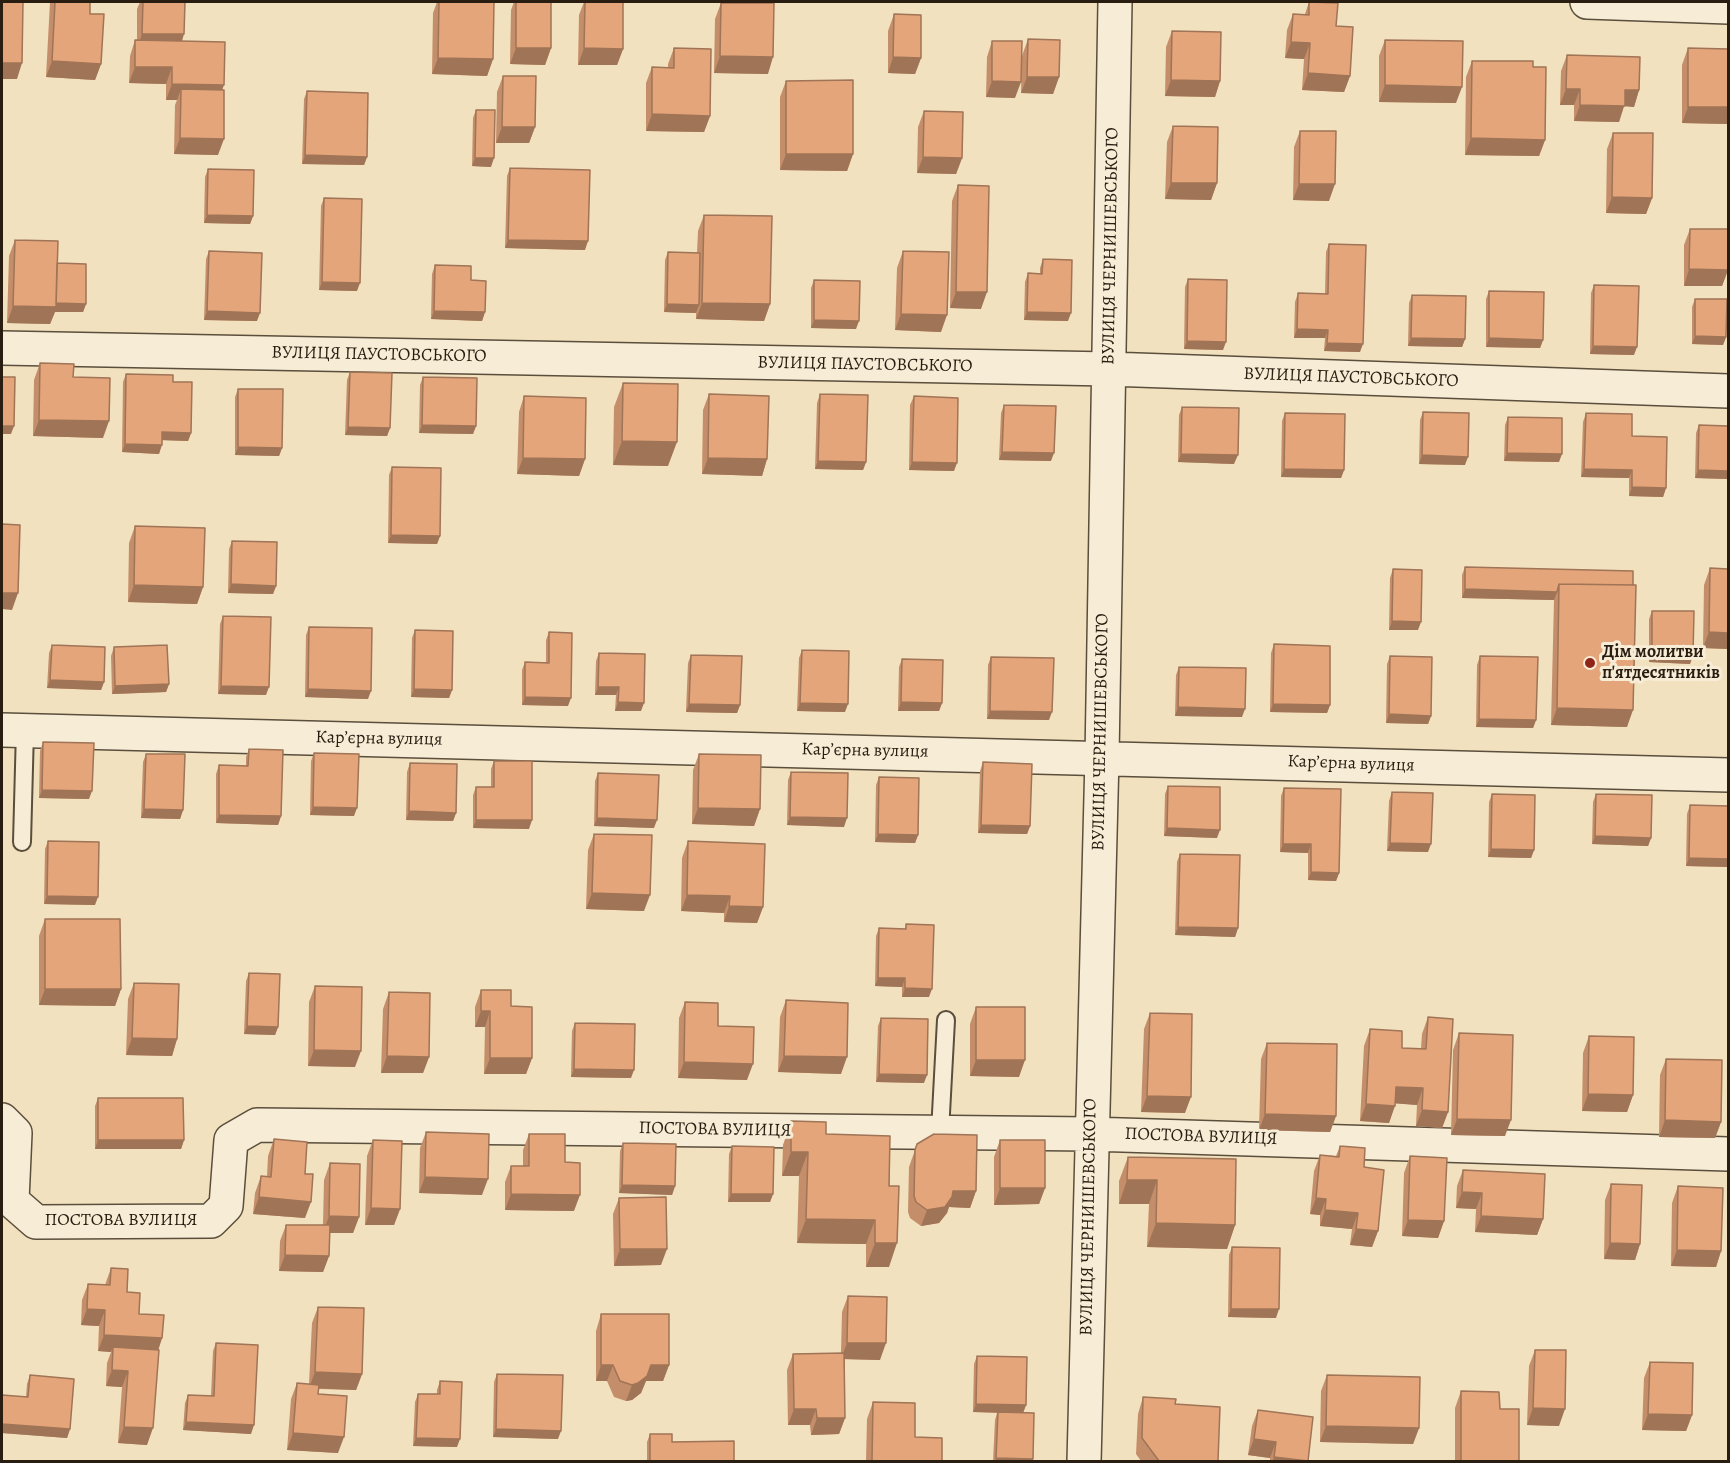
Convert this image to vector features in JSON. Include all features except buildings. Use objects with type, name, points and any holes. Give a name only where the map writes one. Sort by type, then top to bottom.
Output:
[{"type":"street","name":"ВУЛИЦЯ ЧЕРНИШЕВСЬКОГО","points":[[1084,1461],[1090,1134],[1102,757],[1115,2]]},
{"type":"street","points":[[1587,2],[1728,7]]},
{"type":"street","name":"ВУЛИЦЯ ПАУСТОВСЬКОГО","points":[[2,348],[1108,369],[1728,391]]},
{"type":"street","name":"Карʼєрна вулиця","points":[[13,730],[1728,775]]},
{"type":"street","name":"ПОСТОВА ВУЛИЦЯ","points":[[2,1120],[15,1133],[12,1201],[36,1222],[211,1221],[226,1206],[231,1140],[256,1125],[1090,1134],[1728,1154]]},
{"type":"lane","points":[[13,730],[22,842]]},
{"type":"lane","points":[[940,1132],[946,1020]]},
{"type":"place","name":"Дім молитви п'ятдесятників","points":[[1590,663]]}]
